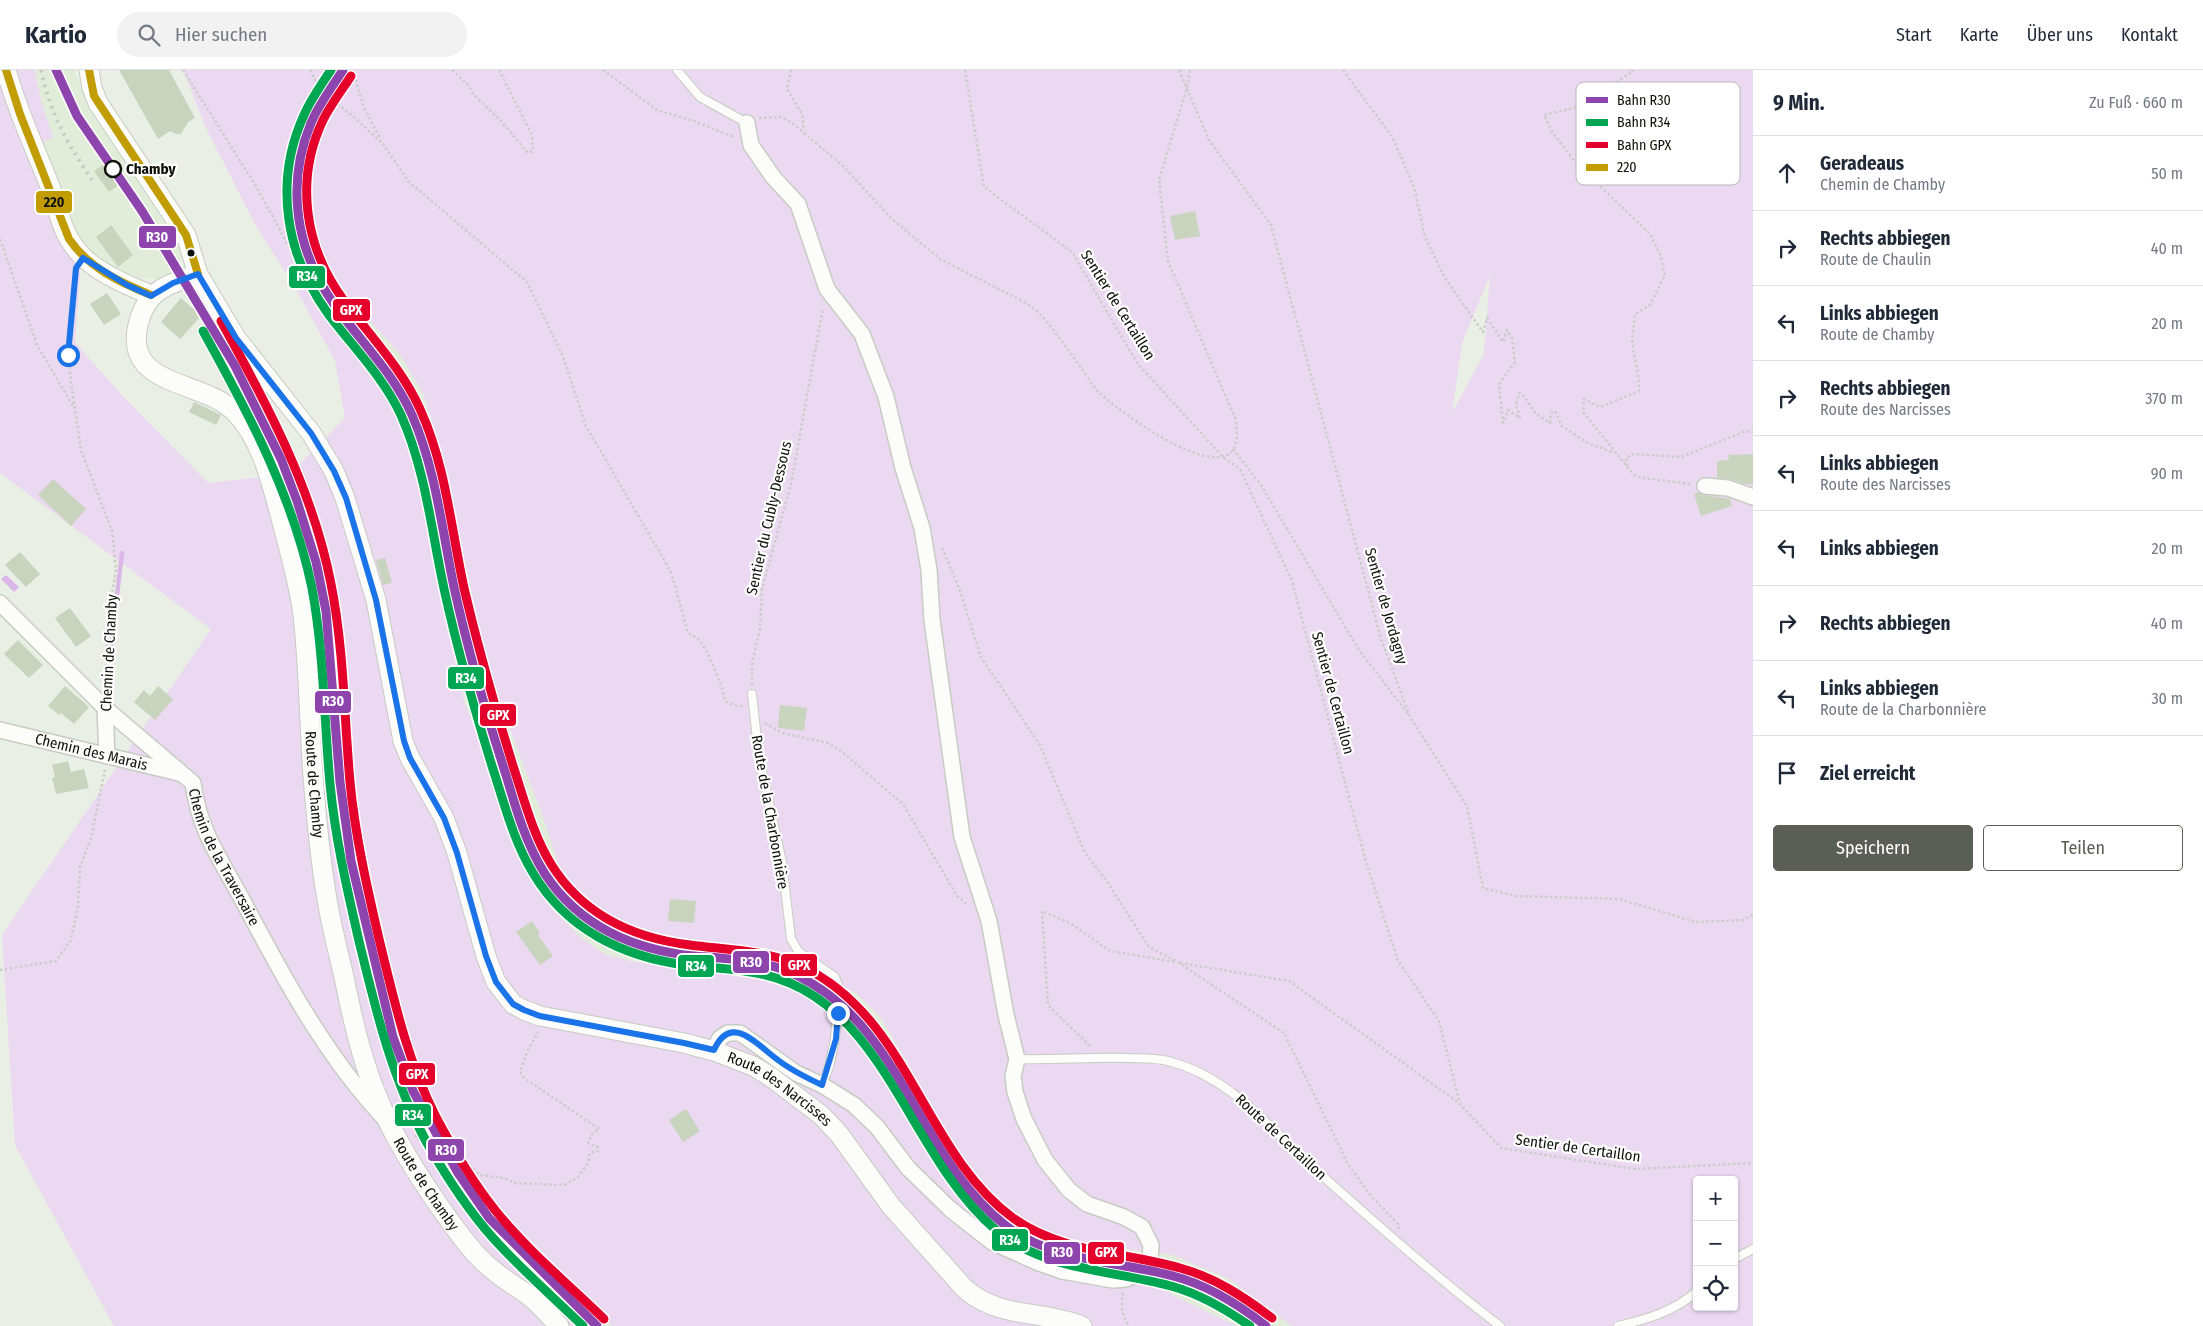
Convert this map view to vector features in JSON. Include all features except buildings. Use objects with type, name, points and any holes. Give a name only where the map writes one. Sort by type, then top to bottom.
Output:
[{"type":"street","points":[[6,70],[14,100],[50,187],[59,220],[67,240],[83,258],[127,285],[151,296],[173,283],[198,274]]},
{"type":"street","name":"Route des Narcisses","points":[[89,70],[94,96],[186,234],[198,274],[236,338],[311,433],[338,480],[346,498],[376,600],[404,741],[410,758],[444,818],[457,853],[486,956],[503,994],[513,1004],[540,1016],[714,1050],[753,1066],[788,1089],[822,1115],[861,1162],[891,1206],[965,1289],[977,1299],[1004,1310],[1043,1315],[1082,1326]]},
{"type":"street","points":[[714,1050],[720,1038],[728,1033],[740,1033],[796,1073],[822,1085],[854,1105],[865,1115],[908,1168],[950,1209],[992,1242],[1062,1271],[1113,1280],[1126,1279],[1139,1273],[1150,1259],[1151,1245],[1142,1227],[1083,1201],[1069,1190],[1053,1172],[1033,1139],[1015,1092],[1013,1076],[1017,1059],[1006,1015],[989,921],[962,837],[932,620],[929,570],[922,528],[903,468],[886,397],[862,334],[827,289],[798,204],[773,177],[751,146],[747,123]]},
{"type":"street","name":"Route de Chamby","points":[[151,296],[142,310],[136,332],[139,354],[146,366],[157,375],[174,383],[216,398],[238,415],[254,437],[263,456],[279,510],[302,611],[308,664],[315,797],[327,899],[356,1033],[372,1084],[390,1124],[452,1224],[478,1257],[528,1295],[559,1326]]},
{"type":"street","points":[[1705,486],[1728,488],[1753,497]]},
{"type":"street","name":"Chemin de la Traversaire","points":[[0,603],[105,708],[194,783],[196,804],[211,846],[300,1004],[362,1096],[390,1124]]},
{"type":"street","name":"Chemin de Chamby","points":[[105,708],[107,756]]},
{"type":"street","name":"Chemin des Marais","points":[[0,730],[183,774]]},
{"type":"lane","points":[[677,70],[700,97],[747,123]]},
{"type":"lane","name":"Route de la Charbonnière","points":[[752,694],[759,757],[782,862],[791,939],[799,952],[835,977],[839,988],[836,1039],[822,1085]]},
{"type":"lane","name":"Route de Certaillon","points":[[1017,1059],[1109,1057],[1166,1060],[1190,1068],[1215,1081],[1236,1095],[1316,1171],[1461,1296],[1500,1326]]},
{"type":"lane","points":[[1738,1257],[1753,1248]]},
{"type":"lane","points":[[1618,1326],[1661,1314],[1675,1307],[1693,1294]]},
{"type":"path","points":[[183,70],[256,186],[293,254]]},
{"type":"path","points":[[310,70],[320,90],[355,118],[383,144]]},
{"type":"path","points":[[353,70],[364,108],[383,144],[409,182],[527,282],[562,354],[586,426],[671,572],[688,634],[699,640],[708,656],[725,693],[725,700],[733,705],[754,708]]},
{"type":"path","points":[[452,70],[469,86],[473,94],[501,120],[528,153],[532,151],[532,135],[499,70]]},
{"type":"path","points":[[603,70],[657,110],[694,121],[739,138],[747,123],[763,116],[781,117],[804,131],[844,167],[892,219],[940,258],[1028,304],[1038,312],[1098,392],[1115,408],[1171,445],[1216,458],[1222,457],[1233,449],[1237,436],[1235,418],[1168,261],[1159,180],[1190,70]]},
{"type":"path","points":[[791,70],[787,89],[802,114],[804,131]]},
{"type":"path","name":"Sentier de Certaillon","points":[[965,70],[984,187],[1072,252],[1138,363],[1222,457],[1240,469],[1292,581],[1366,862],[1383,916],[1398,960],[1439,1021],[1460,1104],[1501,1148],[1635,1170],[1753,1163]]},
{"type":"path","name":"Sentier de Jordagny","points":[[1179,70],[1209,140],[1270,224],[1381,639],[1410,717],[1466,806],[1483,888],[1516,896],[1618,899],[1696,922],[1743,920],[1753,915]]},
{"type":"path","points":[[1343,70],[1393,138],[1414,187],[1425,238],[1445,278],[1483,332],[1487,318],[1503,342],[1507,330],[1512,338],[1514,362],[1499,384],[1503,423],[1508,410],[1520,418],[1516,404],[1519,393],[1525,397],[1535,413],[1550,423],[1551,413],[1555,411],[1562,426],[1586,442],[1615,454]]},
{"type":"path","points":[[1617,82],[1633,71],[1630,70]]},
{"type":"path","points":[[1576,107],[1544,115],[1552,132],[1576,163]]},
{"type":"path","points":[[1599,185],[1650,234],[1660,254],[1664,275],[1650,305],[1635,314],[1632,343],[1640,380],[1639,391],[1600,407],[1584,399],[1583,412],[1615,454],[1634,475],[1642,478],[1705,486]]},
{"type":"path","points":[[0,239],[37,345],[75,410]]},
{"type":"path","name":"Chemin de Chamby","points":[[83,258],[76,268],[68,355],[81,450],[112,531],[116,570],[108,618],[105,708]]},
{"type":"path","name":"Sentier du Cubly-Dessous","points":[[752,694],[752,664],[760,628],[762,590],[791,484],[827,289]]},
{"type":"path","points":[[1628,467],[1626,458],[1632,454],[1681,457],[1746,431],[1753,432]]},
{"type":"path","points":[[1233,449],[1261,485],[1359,650],[1410,717]]},
{"type":"path","points":[[922,528],[938,542],[959,588],[981,657],[1040,745],[1085,853],[1106,880],[1149,947],[1178,962],[1284,1033],[1348,1164],[1370,1195],[1398,1224],[1407,1249]]},
{"type":"path","points":[[754,718],[773,726],[782,733],[828,743],[841,751],[904,804],[957,896],[989,921]]},
{"type":"path","points":[[0,970],[56,961],[71,940],[78,906],[80,867],[91,838],[107,756]]},
{"type":"path","points":[[1109,1057],[1086,1044],[1048,1005],[1042,911],[1070,923],[1110,950],[1289,981],[1460,1104]]},
{"type":"path","points":[[414,1134],[426,1146],[435,1151],[456,1153],[480,1175],[503,1178],[515,1183],[536,1185],[564,1185],[578,1177],[588,1163],[590,1153],[598,1151],[598,1147],[588,1142],[592,1134],[599,1129],[523,1077],[520,1072],[527,1052],[540,1029]]},
{"type":"path","points":[[1126,1279],[1122,1300],[1123,1312],[1130,1326]]},
{"type":"shaded area","points":[[0,70],[35,70],[41,101],[53,137],[41,144],[58,192],[82,248],[75,342],[117,390],[208,483],[281,475],[302,530],[319,605],[329,811],[384,1044],[422,1136],[451,1179],[491,1234],[586,1326],[114,1326],[15,1145],[2,935],[211,629],[0,473]]},
{"type":"shaded area","points":[[35,70],[74,70],[93,112],[178,241],[183,253],[179,262],[162,279],[127,277],[82,248],[58,192],[41,144],[41,101]]},
{"type":"shaded area","points":[[183,70],[1753,70],[1753,1326],[1292,1326],[1229,1279],[1173,1255],[1062,1240],[1030,1223],[995,1196],[961,1156],[881,1018],[857,994],[799,964],[666,937],[618,921],[584,899],[561,872],[546,825],[489,673],[455,515],[434,426],[423,393],[399,353],[331,278],[310,217],[308,193],[285,191],[283,219],[289,246],[303,283],[332,322],[368,363],[391,404],[416,461],[464,701],[514,834],[552,909],[580,937],[605,954],[630,961],[667,967],[690,965],[764,973],[807,992],[827,1004],[862,1037],[907,1107],[934,1158],[983,1227],[1006,1245],[1065,1267],[1153,1282],[1174,1296],[1237,1326],[612,1326],[539,1260],[488,1202],[454,1147],[411,1048],[350,784],[340,657],[329,582],[315,528],[295,469],[345,418],[335,361],[296,289],[256,226],[206,128]],"holes":[[[1490,275],[1484,354],[1452,413],[1462,343]]]},
{"type":"shaded area","points":[[284,191],[308,193],[310,217],[331,278],[399,353],[423,393],[434,426],[455,515],[489,673],[546,825],[561,872],[584,899],[618,921],[666,937],[799,964],[857,994],[881,1018],[961,1156],[995,1196],[1030,1223],[1062,1240],[1173,1255],[1229,1279],[1292,1326],[1237,1326],[1174,1296],[1153,1282],[1065,1267],[1006,1245],[983,1227],[934,1158],[907,1107],[862,1037],[690,965],[667,967],[630,961],[605,954],[580,937],[552,909],[514,834],[464,701],[416,461],[391,404],[368,363],[332,322],[303,283],[289,246],[283,219]]},
{"type":"shaded area","points":[[186,292],[204,300],[239,357],[295,469],[315,528],[329,582],[340,656],[350,784],[411,1048],[428,1091],[454,1147],[488,1202],[539,1260],[612,1326],[586,1326],[491,1234],[422,1136],[410,1109],[384,1044],[329,811],[319,605],[302,530],[281,474],[203,315]]},
{"type":"shaded area","points":[[6,575],[19,587],[14,592],[1,579]]},
{"type":"waterway","points":[[110,654],[122,553]]},
{"type":"railway","points":[[41,70],[60,128],[92,180]]},
{"type":"rail line","name":"R30","points":[[56,70],[77,116],[142,211],[235,366],[281,459],[297,501],[316,562],[326,611],[340,782],[351,861],[393,1037],[413,1091],[458,1173],[489,1218],[597,1326]]},
{"type":"rail line","name":"R34","points":[[331,70],[304,115],[294,141],[287,193],[294,244],[314,292],[329,315],[386,388],[409,434],[425,491],[445,594],[470,693],[509,821],[526,860],[546,893],[579,925],[619,947],[663,961],[738,970],[777,978],[790,983],[824,1003],[852,1030],[877,1061],[943,1168],[968,1201],[996,1230],[1015,1244],[1057,1262],[1182,1289],[1212,1303],[1250,1326]]},
{"type":"rail line","name":"R30","points":[[343,70],[314,116],[303,147],[298,171],[297,194],[299,218],[304,241],[322,286],[396,386],[405,400],[420,436],[438,500],[465,635],[491,728],[522,826],[532,851],[545,874],[574,908],[591,921],[629,941],[672,953],[761,963],[798,976],[833,998],[862,1026],[886,1059],[929,1130],[975,1197],[1005,1225],[1023,1237],[1043,1246],[1086,1259],[1152,1271],[1186,1280],[1222,1296],[1266,1326]]},
{"type":"rail line","name":"GPX","points":[[351,76],[326,114],[314,143],[307,190],[308,214],[313,237],[331,281],[404,380],[413,394],[429,431],[442,475],[469,610],[506,744],[534,829],[551,864],[564,882],[594,910],[611,921],[629,929],[669,942],[760,954],[801,966],[838,989],[867,1017],[892,1050],[957,1158],[982,1190],[1013,1218],[1032,1230],[1072,1245],[1193,1272],[1228,1288],[1272,1318]]},
{"type":"rail line","name":"GPX","points":[[221,321],[255,384],[286,448],[313,515],[323,549],[339,633],[350,782],[358,841],[390,985],[402,1030],[417,1074],[442,1129],[478,1188],[520,1239],[604,1319]]},
{"type":"rail line","name":"R34","points":[[203,331],[267,455],[293,520],[304,554],[312,588],[319,637],[330,784],[338,843],[372,993],[386,1044],[404,1094],[427,1143],[449,1180],[474,1216],[515,1261],[583,1326]]},
{"type":"transit line","name":"220","points":[[6,70],[20,114],[69,239],[95,266],[116,279],[151,295]]},
{"type":"transit line","name":"220","points":[[89,70],[94,96],[186,235],[198,274]]},
{"type":"place","name":"Chamby","points":[[113,169]]},
{"type":"route","points":[[68,355],[76,268],[83,258],[127,285],[151,296],[173,283],[198,274],[236,338],[311,433],[334,471],[346,498],[376,600],[404,741],[410,758],[444,818],[457,853],[491,971],[503,994],[513,1004],[540,1016],[714,1050],[720,1038],[728,1033],[740,1033],[747,1036],[796,1073],[822,1085],[836,1039],[838,1013]]}]
